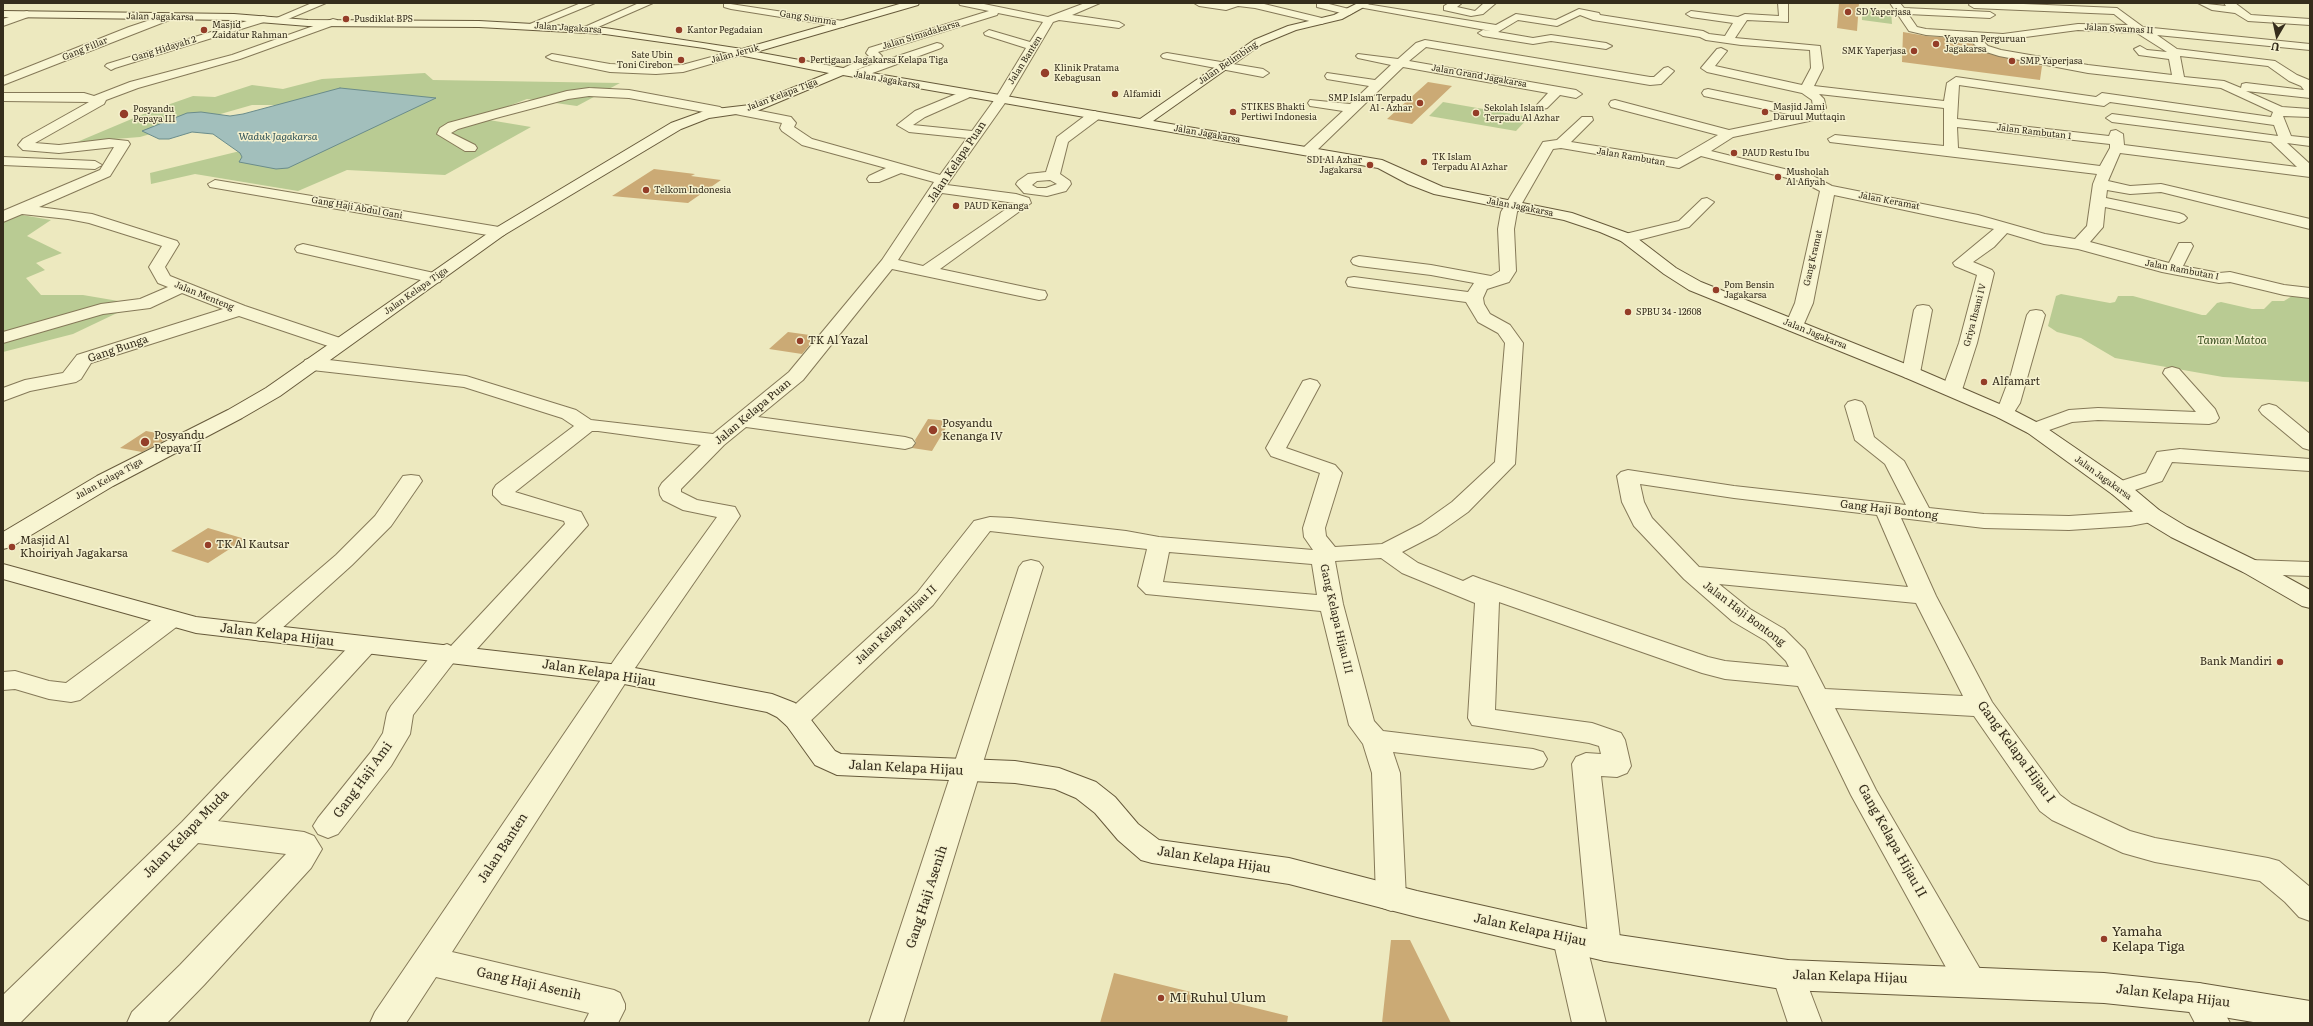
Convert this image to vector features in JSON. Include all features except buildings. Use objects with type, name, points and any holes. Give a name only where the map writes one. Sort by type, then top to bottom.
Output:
[{"type":"street","points":[[277,20],[321,3]]},
{"type":"street","points":[[530,26],[590,3]]},
{"type":"street","points":[[585,29],[648,3]]},
{"type":"street","name":"Gang Summa","points":[[729,3],[728,5],[731,6],[843,24]]},
{"type":"street","name":"Jalan Jeruk","points":[[552,58],[610,68],[656,70],[683,68],[914,3]]},
{"type":"street","points":[[964,3],[1054,19],[1120,25]]},
{"type":"street","points":[[1054,19],[1095,3]]},
{"type":"street","points":[[1199,3],[1226,7],[1232,4],[1255,5],[1322,21]]},
{"type":"street","points":[[1457,3],[1448,8],[1476,14],[1466,21]]},
{"type":"street","points":[[1479,12],[1491,3]]},
{"type":"street","points":[[1690,7],[1784,20],[1783,3]]},
{"type":"street","points":[[2203,3],[2216,8],[2272,10],[2310,15]]},
{"type":"street","points":[[2229,3],[2243,10],[2248,18],[2310,22]]},
{"type":"street","points":[[1365,4],[1498,29],[1516,17],[1557,23],[1579,12],[1595,15],[1593,17],[1728,40],[1816,48],[1817,68],[1807,90]]},
{"type":"street","name":"Jalan Belimbing","points":[[1142,123],[1258,42],[1292,28],[1322,21],[1349,12],[1365,4]]},
{"type":"street","points":[[1321,5],[1349,12]]},
{"type":"street","points":[[778,13],[800,6]]},
{"type":"street","points":[[976,6],[990,8]]},
{"type":"street","points":[[1226,7],[1223,11],[1225,13],[1238,16]]},
{"type":"street","points":[[1898,7],[2111,10],[2124,15],[2139,29],[2165,44],[2175,54],[2178,78]]},
{"type":"street","name":"Jalan Swamas II","points":[[1898,7],[1915,30],[1973,37],[2020,36],[2078,27],[2139,29],[2310,47]]},
{"type":"street","name":"Jalan Simadakarsa","points":[[847,73],[875,58],[876,56],[872,53],[873,50],[990,8]]},
{"type":"street","points":[[1976,8],[2041,16]]},
{"type":"street","points":[[1976,8],[1999,25],[2020,36]]},
{"type":"street","name":"Jalan Jagakarsa","points":[[3,14],[168,18],[234,17],[333,22],[530,26],[585,29],[662,38],[966,94],[1382,164],[1432,189],[1579,219],[1627,238],[1670,271],[1695,286],[1911,373],[2004,413],[2035,429],[2120,489],[2152,515],[2179,532],[2251,567],[2310,600]]},
{"type":"street","points":[[3,23],[27,14]]},
{"type":"street","points":[[1728,40],[1744,15]]},
{"type":"street","name":"Gang Fillar","points":[[3,81],[105,42],[133,29],[168,18]]},
{"type":"street","name":"Gang Hidayah 2","points":[[110,66],[263,19]]},
{"type":"street","name":"Jalan Banten","points":[[1001,100],[1034,47],[1054,19]]},
{"type":"street","points":[[3,98],[75,97],[97,99],[134,85],[236,57],[333,22]]},
{"type":"street","points":[[1271,23],[1292,28]]},
{"type":"street","points":[[2224,27],[2234,39]]},
{"type":"street","points":[[1462,48],[1481,34],[1488,33],[1533,40],[1551,38],[1606,46]]},
{"type":"street","points":[[989,34],[1034,47]]},
{"type":"street","points":[[1543,106],[1557,91],[1617,36]]},
{"type":"street","points":[[1973,37],[1981,46],[1990,51],[2093,69],[2310,94]]},
{"type":"street","points":[[2246,41],[2263,52],[2287,57],[2310,59]]},
{"type":"street","points":[[1308,151],[1420,44],[1425,43],[1462,48],[1650,81],[1657,81],[1668,71]]},
{"type":"street","points":[[847,73],[937,46]]},
{"type":"street","points":[[2140,48],[2143,53],[2175,54],[2272,63],[2293,78],[2305,83],[2310,90]]},
{"type":"street","points":[[1721,52],[1708,68],[1807,90],[1950,105]]},
{"type":"street","points":[[1167,56],[1263,73]]},
{"type":"street","name":"Jalan Grand Jagakarsa","points":[[1362,56],[1576,94]]},
{"type":"street","points":[[2078,244],[2095,227],[2102,178],[2116,145],[2093,69]]},
{"type":"street","name":"Jalan Kelapa Tiga","points":[[4,539],[104,481],[255,403],[499,232],[676,126],[693,118],[720,111],[740,111],[762,105],[847,73]]},
{"type":"street","points":[[1331,76],[1377,84]]},
{"type":"street","points":[[1950,151],[1950,105],[1953,83],[1958,81],[2106,110],[2275,139],[2293,157],[2309,168]]},
{"type":"street","points":[[2224,85],[2280,116],[2286,139],[2310,142]]},
{"type":"street","points":[[1708,93],[1813,115],[1820,108],[1818,99],[1807,90]]},
{"type":"street","points":[[470,148],[444,134],[445,131],[453,126],[567,94],[589,92],[629,94],[720,111]]},
{"type":"street","points":[[966,94],[920,114],[904,125],[909,128],[974,135]]},
{"type":"street","points":[[3,152],[25,145],[95,105],[100,100],[97,99]]},
{"type":"street","name":"Jalan Kelapa Puan","points":[[619,674],[729,516],[728,512],[691,504],[669,492],[670,488],[717,441],[796,376],[888,263],[974,135],[1001,100]]},
{"type":"street","points":[[1314,103],[1353,108]]},
{"type":"street","points":[[1615,104],[1729,134]]},
{"type":"street","points":[[2106,110],[2280,116],[2310,113]]},
{"type":"street","points":[[740,111],[786,120],[789,124],[787,128],[807,142],[899,168],[941,184],[1016,198],[1024,201],[1024,203],[926,271]]},
{"type":"street","points":[[1052,176],[1062,140],[1095,115]]},
{"type":"street","name":"Jalan Rambutan","points":[[1562,144],[1671,164],[1684,162],[1729,134],[1813,115]]},
{"type":"street","points":[[1354,282],[1474,298],[1480,286],[1503,278],[1508,271],[1507,222],[1512,205],[1548,145],[1562,144],[1588,120]]},
{"type":"street","name":"Jalan Rambutan 1","points":[[1951,122],[2116,145]]},
{"type":"street","points":[[1835,139],[1950,151],[2102,178],[2130,190],[2161,188],[2308,220]]},
{"type":"street","points":[[3,217],[105,173],[123,144],[108,143],[58,149],[25,145]]},
{"type":"street","points":[[2116,145],[2309,168]]},
{"type":"street","points":[[2089,152],[2116,145],[2255,152]]},
{"type":"street","name":"Jalan Keramat","points":[[1700,152],[1808,179],[1828,189],[1931,209],[2044,239],[2078,244]]},
{"type":"street","points":[[2270,154],[2293,157]]},
{"type":"street","points":[[3,161],[95,166]]},
{"type":"street","points":[[874,179],[899,168]]},
{"type":"street","name":"Gang Haji Abdul Gani","points":[[215,184],[499,232]]},
{"type":"street","name":"Gang Kramat","points":[[1794,326],[1804,303],[1828,189]]},
{"type":"street","points":[[2099,200],[2179,218]]},
{"type":"street","points":[[1627,238],[1684,224],[1707,202]]},
{"type":"street","points":[[3,209],[20,210]]},
{"type":"street","name":"Jalan Menteng","points":[[20,210],[80,216],[171,244],[157,268],[164,279],[239,310],[340,344]]},
{"type":"street","name":"Griya Ihsani IV","points":[[1952,390],[1968,343],[1986,273],[1961,264],[1988,244],[2004,228]]},
{"type":"street","name":"Jalan Rambutan I","points":[[2078,244],[2174,269],[2310,293]]},
{"type":"street","points":[[2174,269],[2185,246]]},
{"type":"street","points":[[303,249],[434,278]]},
{"type":"street","points":[[1359,260],[1431,270],[1494,282]]},
{"type":"street","points":[[888,263],[1039,295]]},
{"type":"street","points":[[2292,276],[2310,281]]},
{"type":"street","points":[[3,338],[101,309],[144,304],[182,287]]},
{"type":"street","name":"Gang Kelapa Hijau III","points":[[1375,740],[1362,725],[1331,604],[1325,556],[1386,551],[1429,530],[1460,507],[1505,464],[1514,343],[1504,329],[1484,318],[1475,304],[1474,298]]},
{"type":"street","name":"Gang Bunga","points":[[3,395],[25,386],[69,378],[74,375],[84,359],[239,310]]},
{"type":"street","points":[[1911,373],[1923,310]]},
{"type":"street","points":[[2004,413],[2010,403],[2020,374],[2036,315]]},
{"type":"street","points":[[312,364],[466,382],[569,414],[587,426],[598,425],[717,441]]},
{"type":"street","points":[[2035,429],[2069,416],[2098,414],[2209,418],[2208,413],[2172,372]]},
{"type":"street","points":[[1310,385],[1276,448],[1278,452],[1328,469],[1331,473],[1314,528],[1315,537],[1325,556]]},
{"type":"street","points":[[1855,406],[1865,440],[1894,461],[1922,515]]},
{"type":"street","points":[[2269,410],[2310,444]]},
{"type":"street","points":[[743,421],[905,443]]},
{"type":"street","name":"Gang Haji Ami","points":[[328,826],[381,759],[396,734],[400,713],[453,653],[577,525],[573,517],[510,499],[504,495],[504,490],[587,426]]},
{"type":"street","points":[[2120,489],[2155,477],[2164,456],[2180,455],[2310,465]]},
{"type":"street","name":"Gang Haji Bontong","points":[[1628,476],[1734,492],[1922,515],[2029,523],[2130,519],[2152,515]]},
{"type":"street","name":"Jalan Haji Bontong","points":[[1628,476],[1633,502],[1642,521],[1692,574],[1741,615],[1775,635],[1796,656],[1812,688]]},
{"type":"street","points":[[261,633],[344,560],[383,521],[411,482]]},
{"type":"street","name":"Gang Kelapa Hijau I","points":[[1886,510],[1924,596],[1982,707],[2050,803],[2062,812],[2123,840],[2155,850],[2268,870],[2296,892],[2310,908]]},
{"type":"street","name":"Jalan Kelapa Hijau II","points":[[796,719],[925,599],[982,526],[990,524],[1011,525],[1126,538],[1159,544]]},
{"type":"street","points":[[1325,556],[1159,544],[1150,586],[1154,589],[1331,604]]},
{"type":"street","points":[[1386,551],[1487,589],[1702,664],[1812,688],[1982,707]]},
{"type":"street","points":[[1386,551],[1410,568],[1487,599],[1481,718],[1592,733],[1611,740],[1617,766],[1586,764],[1606,947]]},
{"type":"street","name":"Gang Haji Asenih","points":[[886,1023],[1031,567]]},
{"type":"street","points":[[2251,567],[2310,569]]},
{"type":"street","name":"Jalan Kelapa Hijau","points":[[3,571],[196,625],[364,646],[453,653],[619,674],[772,704],[786,710],[796,719],[825,758],[837,764],[967,772],[1015,772],[1058,780],[1086,790],[1105,805],[1128,832],[1152,851],[1289,871],[1391,898],[1606,947],[1788,975],[1971,981],[2104,988],[2206,1010],[2310,1016]]},
{"type":"street","points":[[1692,574],[1924,596]]},
{"type":"street","points":[[3,681],[15,680],[49,690],[71,693],[170,618]]},
{"type":"street","name":"Jalan Kelapa Muda","points":[[3,1017],[192,830],[364,646]]},
{"type":"street","name":"Jalan Banten","points":[[387,1023],[619,674]]},
{"type":"street","name":"Gang Kelapa Hijau II","points":[[1812,688],[1865,795],[1971,981]]},
{"type":"street","points":[[1391,898],[1389,816],[1386,774],[1375,740],[1533,759]]},
{"type":"street","points":[[144,1023],[192,975],[300,859],[307,849],[304,844],[192,830]]},
{"type":"street","points":[[1568,939],[1589,1023]]},
{"type":"street","name":"Gang Haji Asenih","points":[[429,961],[602,1001],[608,1004],[608,1010],[601,1023]]},
{"type":"street","points":[[1788,975],[1805,1023]]},
{"type":"green space","points":[[1862,8],[1891,11],[1892,24],[1862,20]]},
{"type":"green space","points":[[425,73],[433,80],[620,83],[577,106],[527,99],[477,118],[531,127],[445,175],[347,170],[298,191],[195,174],[151,184],[150,173],[281,141],[287,105],[252,105],[140,137],[77,142],[153,110],[193,96],[215,97],[252,85],[283,89],[322,79]]},
{"type":"green space","points":[[1443,102],[1529,117],[1516,131],[1429,116]]},
{"type":"green space","points":[[16,214],[51,220],[27,236],[62,253],[36,263],[45,270],[26,278],[41,295],[83,295],[136,304],[73,334],[3,352],[3,220]]},
{"type":"green space","name":"Taman Matoa","points":[[2297,293],[2310,296],[2310,382],[2223,377],[2115,358],[2081,338],[2057,332],[2048,326],[2056,296],[2061,294],[2110,303],[2115,302],[2118,296],[2133,296],[2206,315],[2217,303],[2221,302],[2252,309],[2264,309],[2272,301],[2284,301]]},
{"type":"water","name":"Waduk Jagakarsa","points":[[340,88],[436,98],[288,168],[276,169],[239,162],[242,157],[240,153],[213,134],[192,132],[169,139],[159,139],[142,131],[187,113],[201,112],[230,116],[243,114]]},
{"type":"place","name":"SD Yaperjasa","points":[[1848,12]]},
{"type":"place","name":"Pusdiklat BPS","points":[[346,19]]},
{"type":"place","name":"Masjid Zaidatur Rahman","points":[[204,30]]},
{"type":"place","name":"Kantor Pegadaian","points":[[679,30]]},
{"type":"place","name":"Yayasan Perguruan Jagakarsa","points":[[1936,44]]},
{"type":"place","name":"SMK Yaperjasa","points":[[1914,51]]},
{"type":"place","name":"Sate Ubin Toni Cirebon","points":[[681,60]]},
{"type":"place","name":"Pertigaan Jagakarsa Kelapa Tiga","points":[[802,60]]},
{"type":"place","name":"SMP Yaperjasa","points":[[2012,61]]},
{"type":"place","name":"Klinik Pratama Kebagusan","points":[[1045,73]]},
{"type":"place","name":"Alfamidi","points":[[1115,94]]},
{"type":"place","name":"SMP Islam Terpadu Al - Azhar","points":[[1420,103]]},
{"type":"place","name":"STIKES Bhakti Pertiwi Indonesia","points":[[1233,112]]},
{"type":"place","name":"Masjid Jami Daruul Muttaqin","points":[[1765,112]]},
{"type":"place","name":"Sekolah Islam Terpadu Al Azhar","points":[[1476,113]]},
{"type":"place","name":"Posyandu Pepaya III","points":[[124,114]]},
{"type":"place","name":"PAUD Restu Ibu","points":[[1734,153]]},
{"type":"place","name":"TK Islam Terpadu Al Azhar","points":[[1424,162]]},
{"type":"place","name":"SDI Al Azhar Jagakarsa","points":[[1370,165]]},
{"type":"place","name":"Musholah Al Afiyah","points":[[1778,177]]},
{"type":"place","name":"Telkom Indonesia","points":[[646,190]]},
{"type":"place","name":"PAUD Kenanga","points":[[956,206]]},
{"type":"place","name":"Pom Bensin Jagakarsa","points":[[1716,290]]},
{"type":"place","name":"SPBU 34 - 12608","points":[[1628,312]]},
{"type":"place","name":"TK Al Yazal","points":[[800,341]]},
{"type":"place","name":"Alfamart","points":[[1984,382]]},
{"type":"place","name":"Posyandu Kenanga IV","points":[[933,430]]},
{"type":"place","name":"Posyandu Pepaya II","points":[[145,442]]},
{"type":"place","name":"TK Al Kautsar","points":[[208,545]]},
{"type":"place","name":"Masjid Al Khoiriyah Jagakarsa","points":[[12,547]]},
{"type":"place","name":"Bank Mandiri","points":[[2280,662]]},
{"type":"place","name":"Yamaha Kelapa Tiga","points":[[2104,939]]},
{"type":"place","name":"MI Ruhul Ulum","points":[[1161,998]]}]
